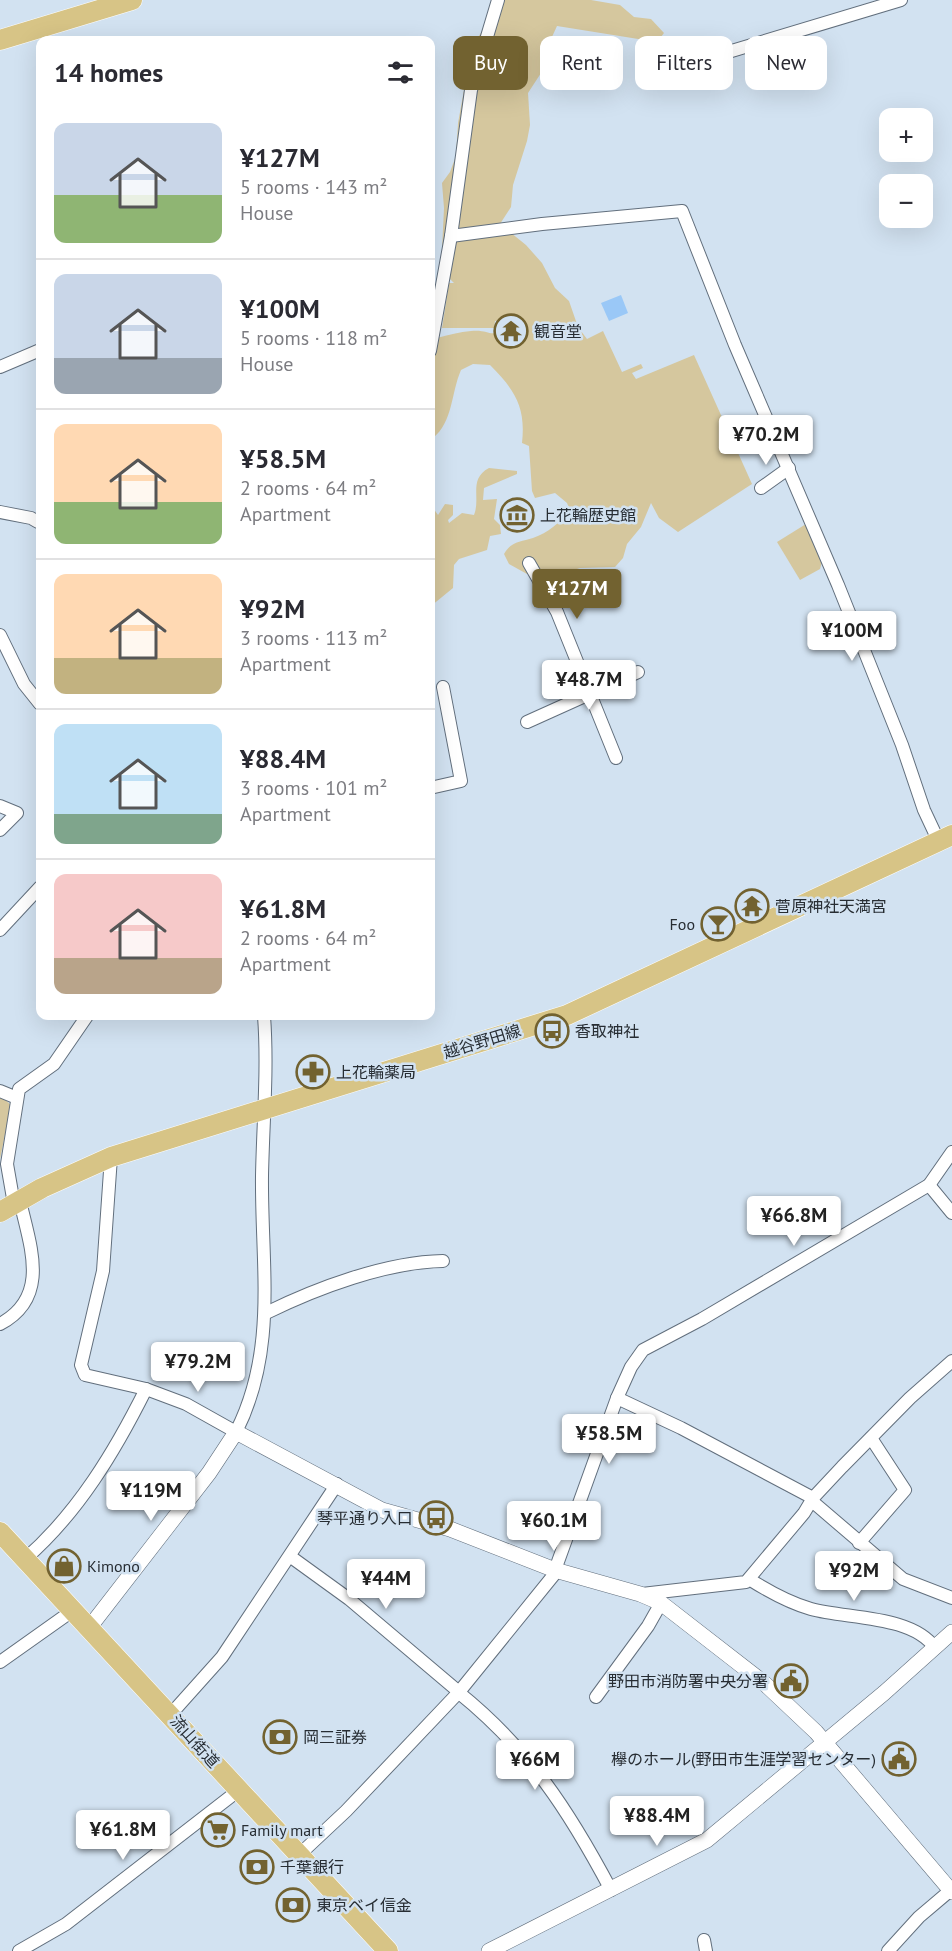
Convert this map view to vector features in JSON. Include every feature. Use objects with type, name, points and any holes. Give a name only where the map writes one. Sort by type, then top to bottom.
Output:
[{"type":"main road","points":[[0,40],[132,0]]},
{"type":"main road","name":"越谷野田線","points":[[11,1206],[72,1173],[111,1156],[567,1015],[946,839]]},
{"type":"main road","name":"流山街道","points":[[0,1532],[171,1714],[239,1791],[388,1951]]},
{"type":"street","points":[[435,324],[451,236],[471,90],[498,0]]},
{"type":"street","points":[[733,51],[901,0]]},
{"type":"street","points":[[451,236],[522,226],[682,211],[739,355],[838,585],[902,745],[924,810],[946,839]]},
{"type":"street","points":[[0,367],[36,352]]},
{"type":"street","points":[[761,488],[789,468]]},
{"type":"street","points":[[0,512],[36,521]]},
{"type":"street","points":[[529,563],[557,612],[588,694],[616,758]]},
{"type":"street","points":[[0,635],[24,684],[36,699]]},
{"type":"street","points":[[527,722],[638,672]]},
{"type":"street","points":[[435,787],[461,781],[443,687]]},
{"type":"street","points":[[0,806],[17,813],[0,830]]},
{"type":"street","points":[[0,930],[36,891]]},
{"type":"street","points":[[0,1324],[26,1304],[34,1277],[11,1206],[7,1164],[17,1098],[25,1083],[57,1061],[83,1020]]},
{"type":"street","points":[[89,1628],[209,1473],[236,1432],[255,1387],[266,1313],[262,1188],[267,1079],[264,1020]]},
{"type":"street","points":[[0,1091],[17,1098]]},
{"type":"street","points":[[299,1855],[346,1811],[459,1692],[556,1570],[617,1398],[643,1346],[702,1319],[929,1185],[952,1152]]},
{"type":"street","points":[[111,1156],[103,1271],[81,1365],[85,1375],[146,1389],[186,1404],[382,1510],[450,1530],[556,1570],[640,1594],[661,1604],[764,1683],[826,1742],[952,1890],[919,1917],[888,1951]]},
{"type":"street","points":[[929,1185],[952,1214]]},
{"type":"street","points":[[266,1313],[288,1303],[386,1269],[443,1261]]},
{"type":"street","points":[[640,1594],[736,1584],[749,1579],[813,1500],[871,1438],[952,1360]]},
{"type":"street","points":[[25,1559],[50,1537],[117,1447],[146,1389]]},
{"type":"street","points":[[617,1398],[710,1443],[813,1500],[859,1543],[903,1579],[952,1598]]},
{"type":"street","points":[[859,1543],[904,1490],[871,1438]]},
{"type":"street","points":[[171,1714],[222,1657],[291,1557],[337,1484]]},
{"type":"street","points":[[291,1557],[349,1599],[484,1714],[554,1791],[611,1890]]},
{"type":"street","points":[[749,1579],[810,1608],[876,1620],[947,1640]]},
{"type":"street","points":[[596,1697],[648,1626],[661,1604]]},
{"type":"street","points":[[0,1662],[72,1611]]},
{"type":"street","points":[[489,1951],[714,1835],[947,1640]]},
{"type":"street","points":[[19,1951],[66,1924],[239,1791]]},
{"type":"shaded area","points":[[494,0],[591,0],[620,5],[634,17],[651,19],[664,33],[662,36],[635,36],[635,38],[557,26],[552,36],[540,36],[540,75],[528,93],[530,125],[527,141],[513,185],[511,207],[500,224],[526,245],[542,263],[555,288],[569,301],[578,327],[587,339],[603,331],[622,372],[641,364],[643,368],[632,373],[636,379],[694,355],[752,484],[678,532],[659,518],[651,503],[641,527],[627,544],[623,558],[615,567],[580,568],[547,579],[527,574],[509,564],[504,554],[513,544],[549,530],[570,511],[567,503],[555,493],[535,498],[532,491],[529,446],[522,443],[522,419],[517,400],[490,365],[473,364],[461,370],[448,416],[435,436],[437,338],[471,331],[495,333],[511,322],[509,315],[509,320],[495,321],[494,328],[442,328],[449,283],[454,283],[441,270],[444,208],[442,183],[450,172],[456,156],[458,123],[464,90],[528,90],[528,36],[479,36],[485,27]]},
{"type":"shaded area","points":[[489,468],[517,471],[517,474],[484,488],[483,500],[497,499],[494,519],[500,525],[501,534],[490,536],[487,550],[459,559],[454,565],[453,588],[435,603],[435,511],[438,515],[445,504],[453,505],[453,515],[448,520],[449,523],[462,513],[474,515],[477,483],[483,472]]},
{"type":"shaded area","points":[[806,524],[822,562],[820,569],[800,580],[777,542]]},
{"type":"shaded area","points":[[0,1095],[11,1105],[0,1159]]},
{"type":"water","points":[[621,295],[628,313],[609,321],[601,303]]},
{"type":"place","name":"観音堂","points":[[511,331]]},
{"type":"place","name":"上花輪歴史館","points":[[517,515]]},
{"type":"place","name":"菅原神社天満宮","points":[[752,906]]},
{"type":"place","name":"Foo","points":[[718,924]]},
{"type":"place","name":"香取神社","points":[[552,1031]]},
{"type":"place","name":"上花輪薬局","points":[[313,1072]]},
{"type":"place","name":"琴平通り入口","points":[[436,1518]]},
{"type":"place","name":"Kimono","points":[[64,1566]]},
{"type":"place","name":"野田市消防署中央分署","points":[[791,1681]]},
{"type":"place","name":"岡三証券","points":[[280,1737]]},
{"type":"place","name":"欅のホール(野田市生涯学習センター)","points":[[899,1759]]},
{"type":"place","name":"Family mart","points":[[218,1830]]},
{"type":"place","name":"千葉銀行","points":[[257,1867]]},
{"type":"place","name":"東京ベイ信金","points":[[293,1905]]}]
